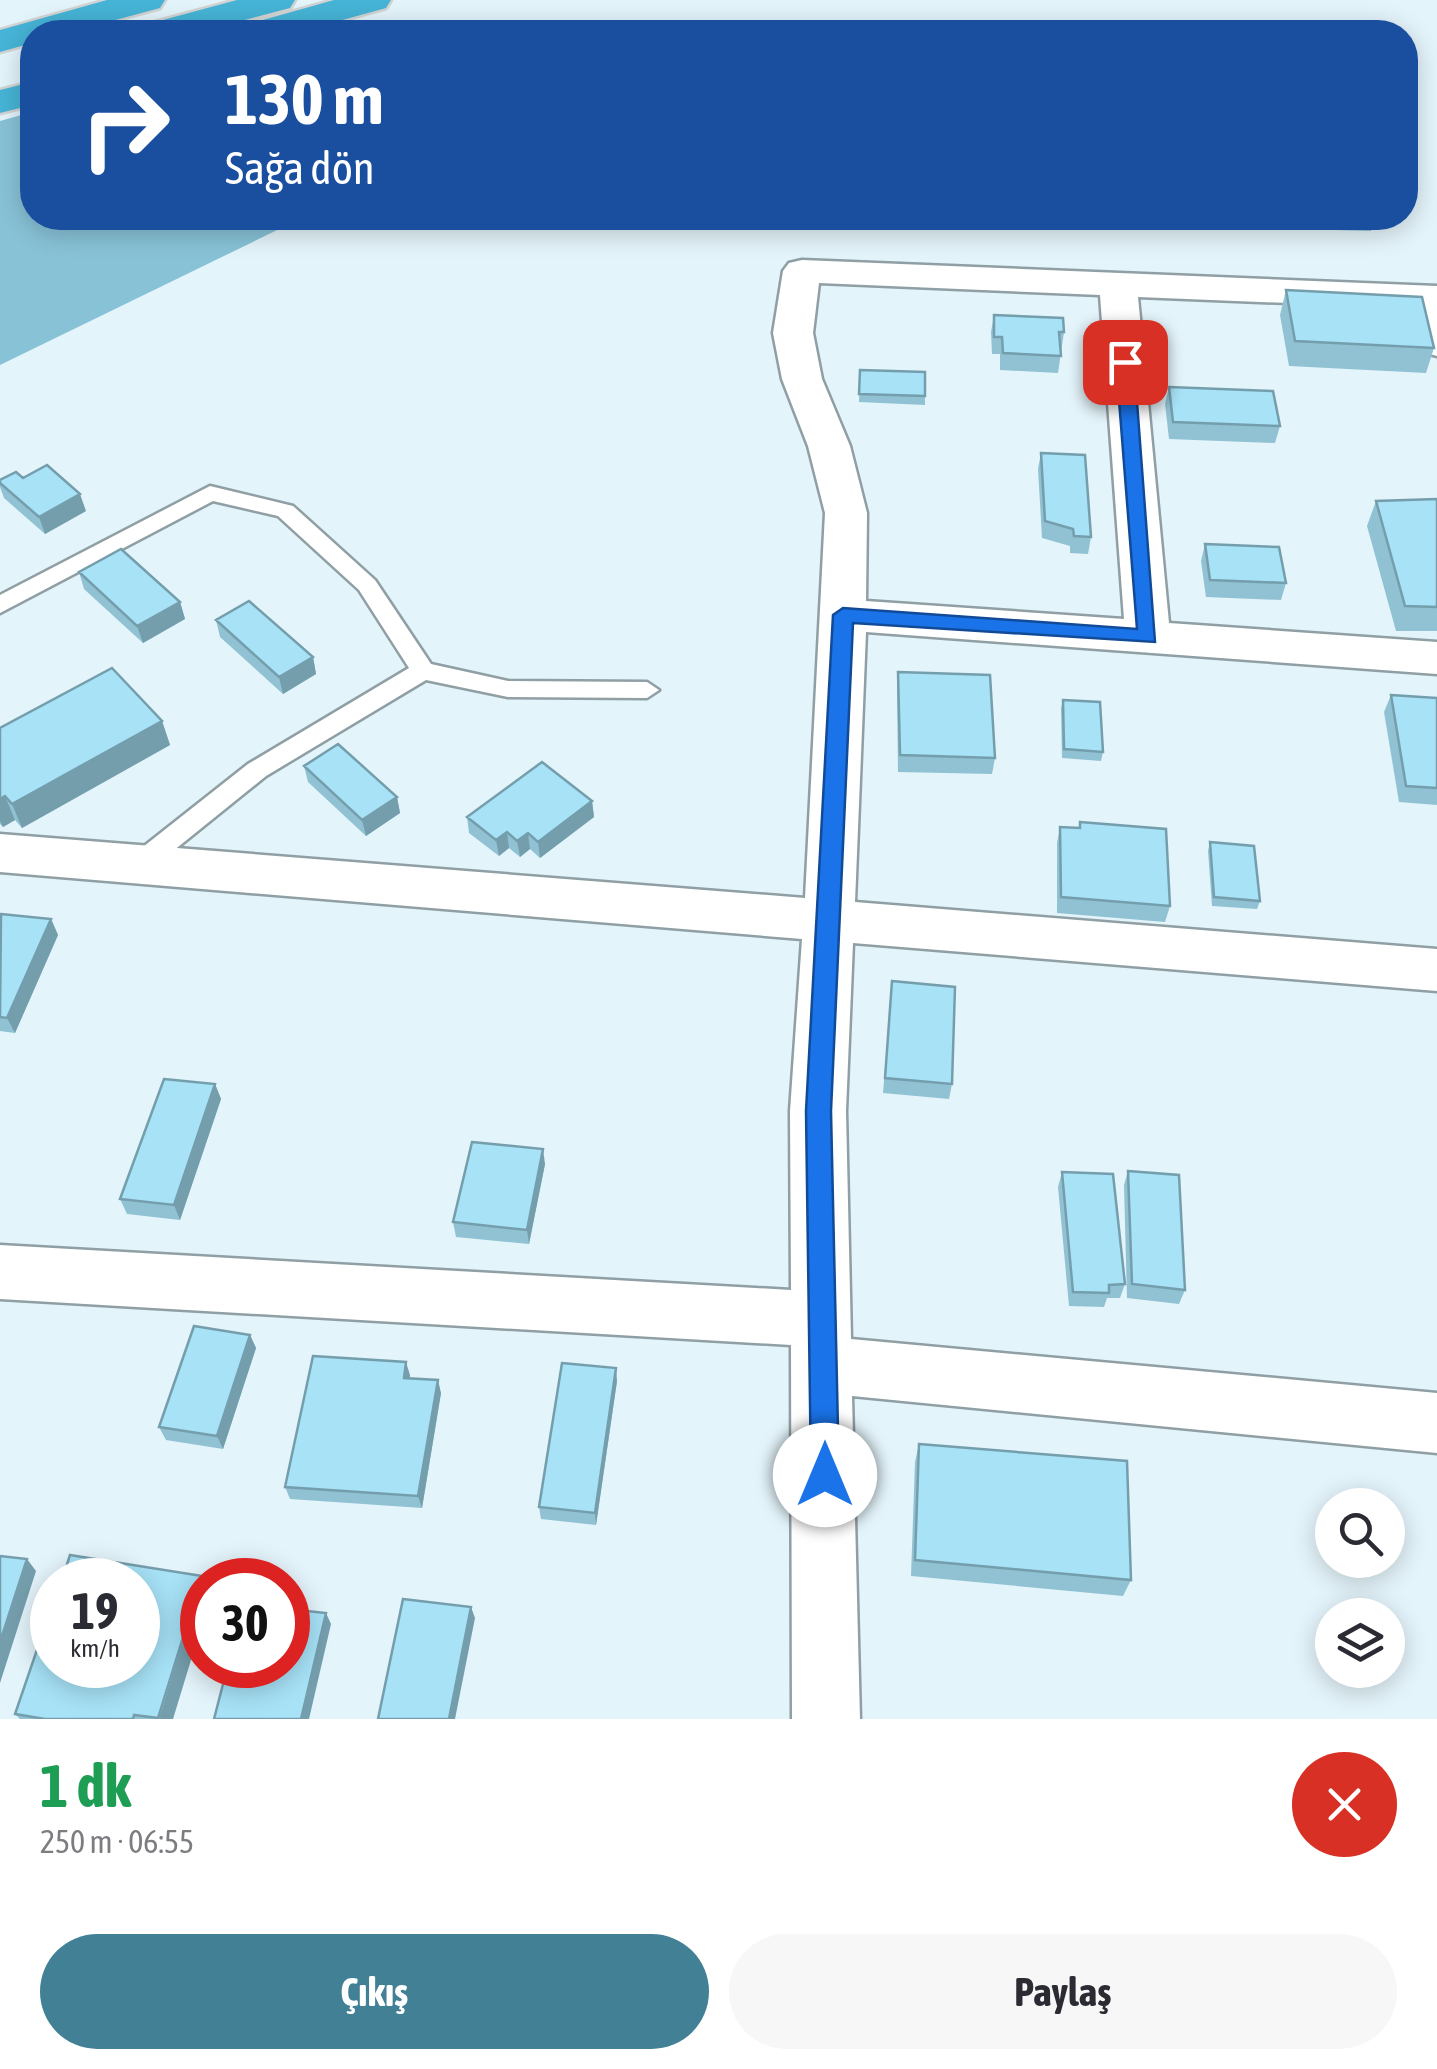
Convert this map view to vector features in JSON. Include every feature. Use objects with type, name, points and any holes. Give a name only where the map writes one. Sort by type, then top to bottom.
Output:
[{"type":"highway","points":[[0,15],[55,0]]},
{"type":"highway","points":[[76,20],[146,0]]},
{"type":"highway","points":[[204,20],[277,0]]},
{"type":"highway","points":[[304,20],[374,0]]},
{"type":"street","points":[[826,1719],[818,1111],[846,513],[829,446],[802,379],[793,332],[802,271],[1431,298],[1437,344]]},
{"type":"street","points":[[1118,283],[1148,637]]},
{"type":"street","points":[[843,615],[1437,658]]},
{"type":"street","points":[[0,853],[829,924],[1437,970]]},
{"type":"street","points":[[0,1272],[821,1342],[1437,1423]]},
{"type":"lane","points":[[0,605],[210,493],[285,511],[367,585],[424,671]]},
{"type":"lane","points":[[138,865],[256,770],[424,671],[508,690],[647,690]]},
{"type":"shaded area","points":[[20,115],[20,230],[277,230],[0,365],[0,121]]},
{"type":"building","points":[[1286,290],[1422,297],[1434,348],[1295,341]]},
{"type":"building","points":[[994,315],[1063,318],[1064,332],[1059,332],[1061,356],[1003,353],[1002,337],[994,337]]},
{"type":"building","points":[[860,370],[925,372],[925,396],[859,394]]},
{"type":"building","points":[[1169,387],[1273,391],[1280,426],[1173,422]]},
{"type":"building","points":[[1041,453],[1085,455],[1091,537],[1074,536],[1073,529],[1045,521]]},
{"type":"building","points":[[47,465],[80,494],[39,517],[0,480],[16,472],[23,478]]},
{"type":"building","points":[[1437,499],[1437,607],[1405,606],[1376,501]]},
{"type":"building","points":[[1205,544],[1279,547],[1286,583],[1210,580]]},
{"type":"building","points":[[121,549],[180,602],[137,626],[79,572]]},
{"type":"building","points":[[249,601],[313,657],[279,677],[216,620]]},
{"type":"building","points":[[112,668],[162,721],[12,804],[5,796],[0,799],[0,728]]},
{"type":"building","points":[[898,672],[990,675],[995,758],[900,755]]},
{"type":"building","points":[[1391,695],[1437,698],[1437,788],[1406,786]]},
{"type":"building","points":[[1063,700],[1100,702],[1103,752],[1064,749]]},
{"type":"building","points":[[338,744],[397,797],[362,820],[304,766]]},
{"type":"building","points":[[542,762],[592,801],[538,842],[528,833],[517,841],[507,832],[496,840],[467,817]]},
{"type":"building","points":[[1080,822],[1166,829],[1170,906],[1061,897],[1060,827],[1080,828]]},
{"type":"building","points":[[1210,842],[1254,846],[1260,901],[1214,897]]},
{"type":"building","points":[[1,914],[51,919],[7,1018],[0,1017]]},
{"type":"building","points":[[892,981],[955,987],[952,1084],[885,1078]]},
{"type":"building","points":[[164,1079],[215,1084],[174,1205],[120,1199]]},
{"type":"building","points":[[472,1142],[543,1149],[527,1230],[453,1222]]},
{"type":"building","points":[[1128,1171],[1179,1175],[1185,1290],[1132,1284]]},
{"type":"building","points":[[1062,1172],[1113,1174],[1125,1284],[1109,1285],[1109,1293],[1073,1292]]},
{"type":"building","points":[[194,1326],[250,1335],[217,1436],[159,1427]]},
{"type":"building","points":[[313,1356],[406,1362],[404,1378],[438,1380],[418,1496],[285,1487]]},
{"type":"building","points":[[562,1363],[616,1368],[595,1513],[539,1507]]},
{"type":"building","points":[[919,1444],[1127,1461],[1131,1580],[915,1560]]},
{"type":"building","points":[[0,1556],[27,1559],[0,1642]]},
{"type":"building","points":[[160,1569],[180,1572],[180,1647],[158,1718],[134,1715],[133,1719],[45,1719],[15,1714],[30,1670],[30,1688],[160,1688]]},
{"type":"building","points":[[403,1599],[471,1607],[449,1719],[378,1719]]},
{"type":"building","points":[[310,1611],[326,1613],[310,1681]]},
{"type":"building","points":[[222,1688],[308,1688],[301,1719],[214,1719]]},
{"type":"route","points":[[825,1475],[818,1111],[843,615],[1148,637],[1125,362]]}]
